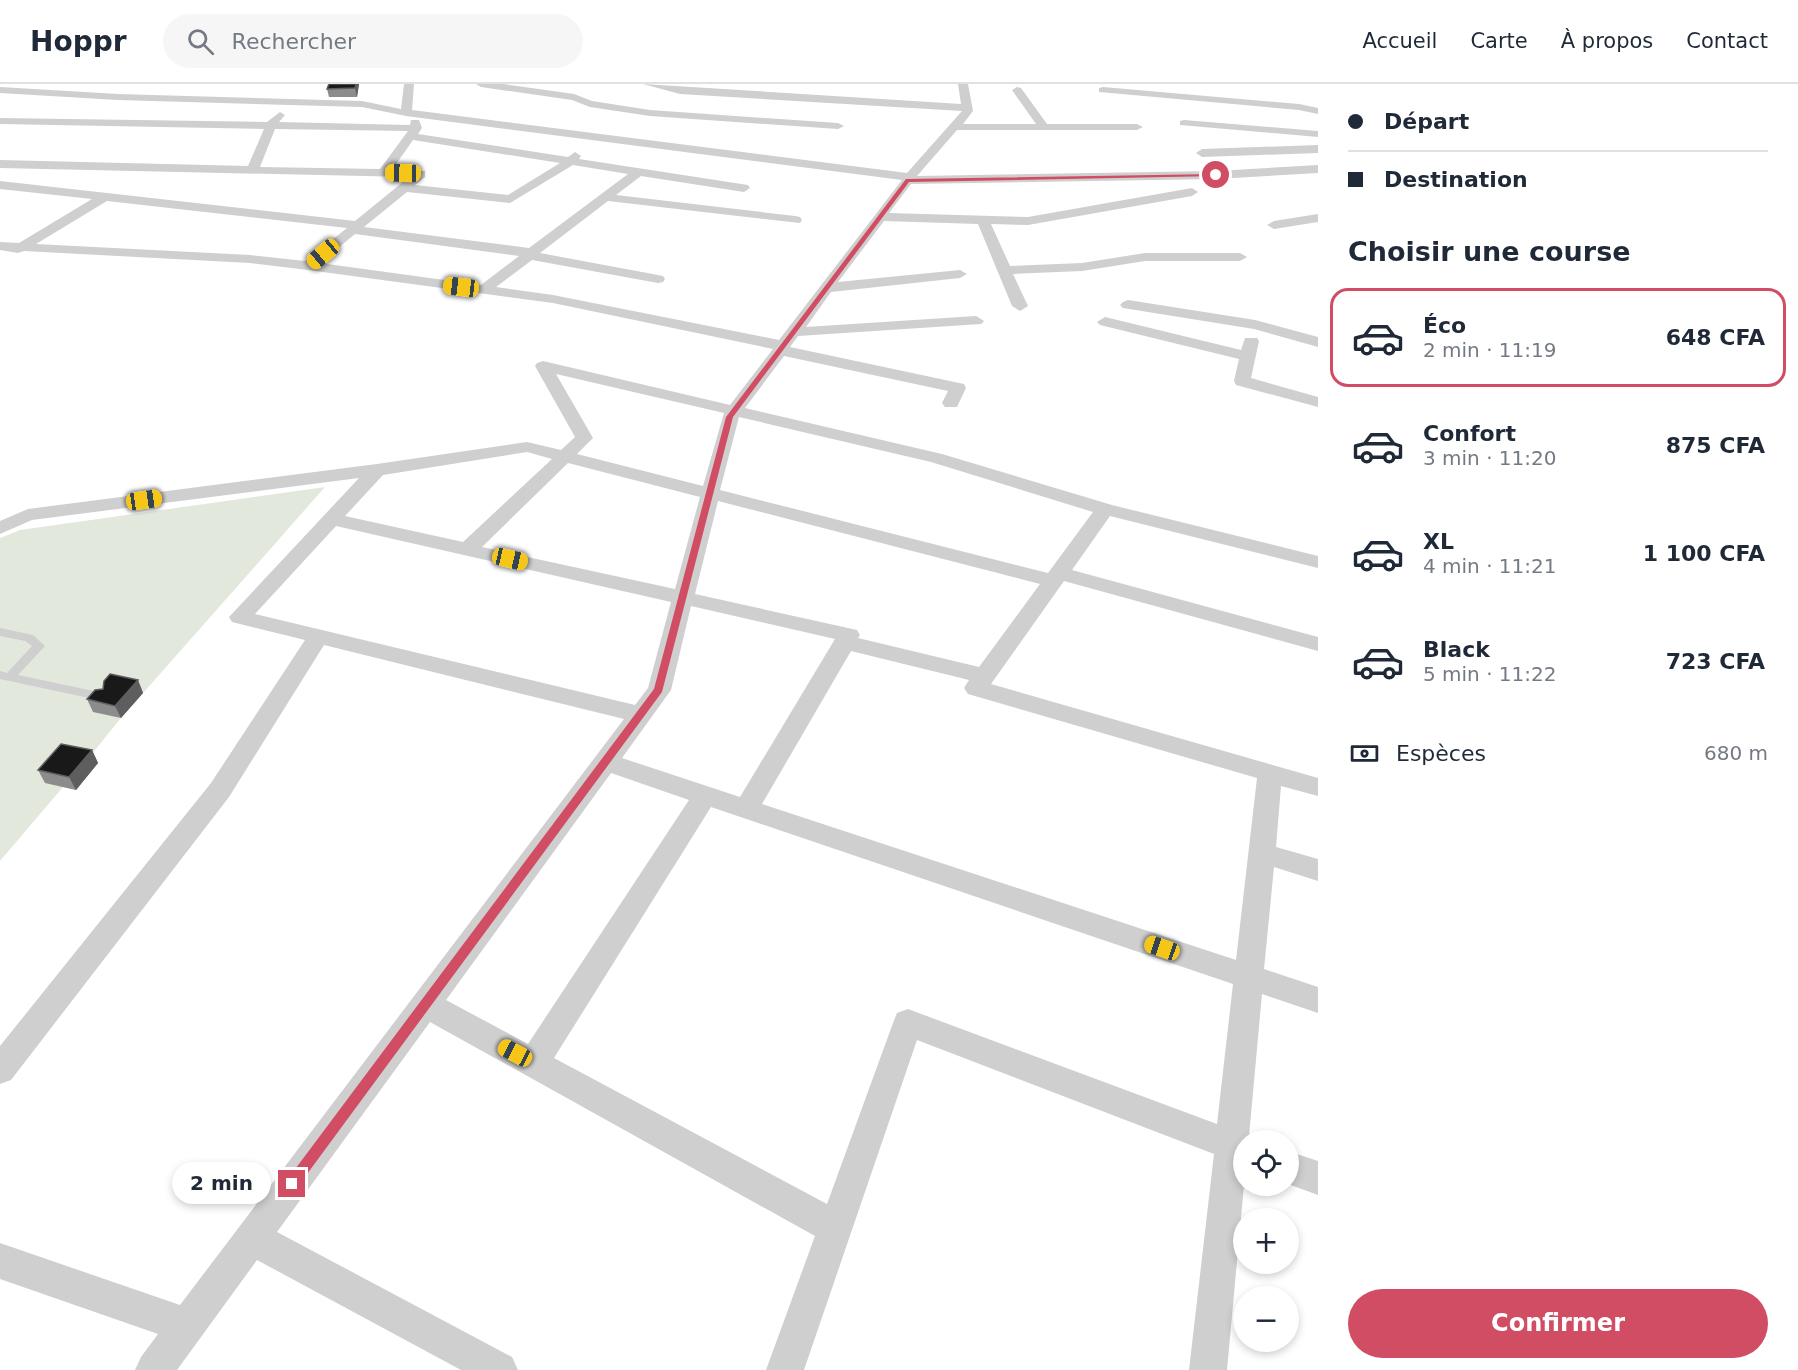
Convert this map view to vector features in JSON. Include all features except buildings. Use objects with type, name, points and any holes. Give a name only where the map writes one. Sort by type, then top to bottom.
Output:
[{"type":"street","points":[[406,113],[408,84]]},
{"type":"street","points":[[481,84],[574,98],[590,104],[650,112],[838,126]]},
{"type":"street","points":[[556,95],[572,84]]},
{"type":"street","points":[[648,84],[675,92],[968,108]]},
{"type":"street","points":[[781,97],[787,84]]},
{"type":"street","points":[[154,1370],[659,690],[730,417],[909,179],[968,111],[963,84]]},
{"type":"street","points":[[1184,84],[1181,91],[1184,97]]},
{"type":"street","points":[[0,90],[118,97],[362,104],[406,113],[909,179],[967,184],[1299,170],[1315,175]]},
{"type":"street","points":[[1017,90],[1044,127]]},
{"type":"street","points":[[954,127],[1137,127],[1103,90],[1299,107],[1318,111]]},
{"type":"street","points":[[650,112],[675,92]]},
{"type":"street","points":[[254,169],[271,125],[292,101]]},
{"type":"street","points":[[384,173],[413,132],[414,118],[406,113]]},
{"type":"street","points":[[0,121],[271,125],[413,132],[570,162],[744,188]]},
{"type":"street","points":[[1216,175],[1184,123],[1318,134]]},
{"type":"street","points":[[404,188],[510,199],[570,162],[593,136]]},
{"type":"street","points":[[1196,143],[1318,149]]},
{"type":"street","points":[[0,164],[421,174],[308,266]]},
{"type":"street","points":[[483,290],[638,172]]},
{"type":"street","points":[[0,185],[355,228],[530,254],[658,279]]},
{"type":"street","points":[[880,217],[961,214],[982,220],[1028,221],[1192,192]]},
{"type":"street","points":[[18,249],[104,197]]},
{"type":"street","points":[[605,197],[795,220]]},
{"type":"street","points":[[1274,225],[1318,218]]},
{"type":"street","points":[[982,220],[1020,306]]},
{"type":"street","points":[[0,246],[18,249],[250,259],[553,299],[786,343],[958,388],[951,403]]},
{"type":"street","points":[[1005,270],[1082,267],[1145,258],[1240,257]]},
{"type":"street","points":[[827,288],[960,274]]},
{"type":"street","points":[[1128,305],[1255,325],[1318,342]]},
{"type":"street","points":[[786,343],[976,321]]},
{"type":"street","points":[[1105,322],[1248,356]]},
{"type":"street","points":[[1255,325],[1242,381],[1318,402]]},
{"type":"street","points":[[467,550],[584,438],[543,366],[936,458],[1105,509],[1318,562]]},
{"type":"street","points":[[0,528],[28,515],[377,470],[527,447],[1318,644]]},
{"type":"street","points":[[377,470],[240,617],[640,715]]},
{"type":"street","points":[[1105,509],[976,688],[1318,787]]},
{"type":"street","points":[[331,519],[849,635],[746,809]]},
{"type":"street","points":[[0,1070],[220,790],[319,636]]},
{"type":"street","points":[[845,642],[984,676]]},
{"type":"street","points":[[605,762],[1318,1000]]},
{"type":"street","points":[[1239,1130],[1249,977],[1270,774]]},
{"type":"street","points":[[533,1063],[705,795]]},
{"type":"street","points":[[1262,853],[1318,870]]},
{"type":"street","points":[[425,1004],[836,1228]]},
{"type":"street","points":[[785,1370],[908,1023],[1233,1146]]},
{"type":"street","points":[[1299,1171],[1318,1178]]},
{"type":"street","points":[[1208,1370],[1233,1185]]},
{"type":"street","points":[[252,1238],[499,1370]]},
{"type":"street","points":[[0,1261],[186,1326]]},
{"type":"lane","points":[[0,633],[29,638],[39,646],[5,676]]},
{"type":"lane","points":[[5,676],[104,697]]},
{"type":"shaded area","points":[[325,487],[121,718],[87,760],[98,763],[76,790],[63,787],[0,861],[0,538],[20,530]]},
{"type":"route","points":[[292,1184],[659,690],[730,417],[908,180],[1216,175]]}]
